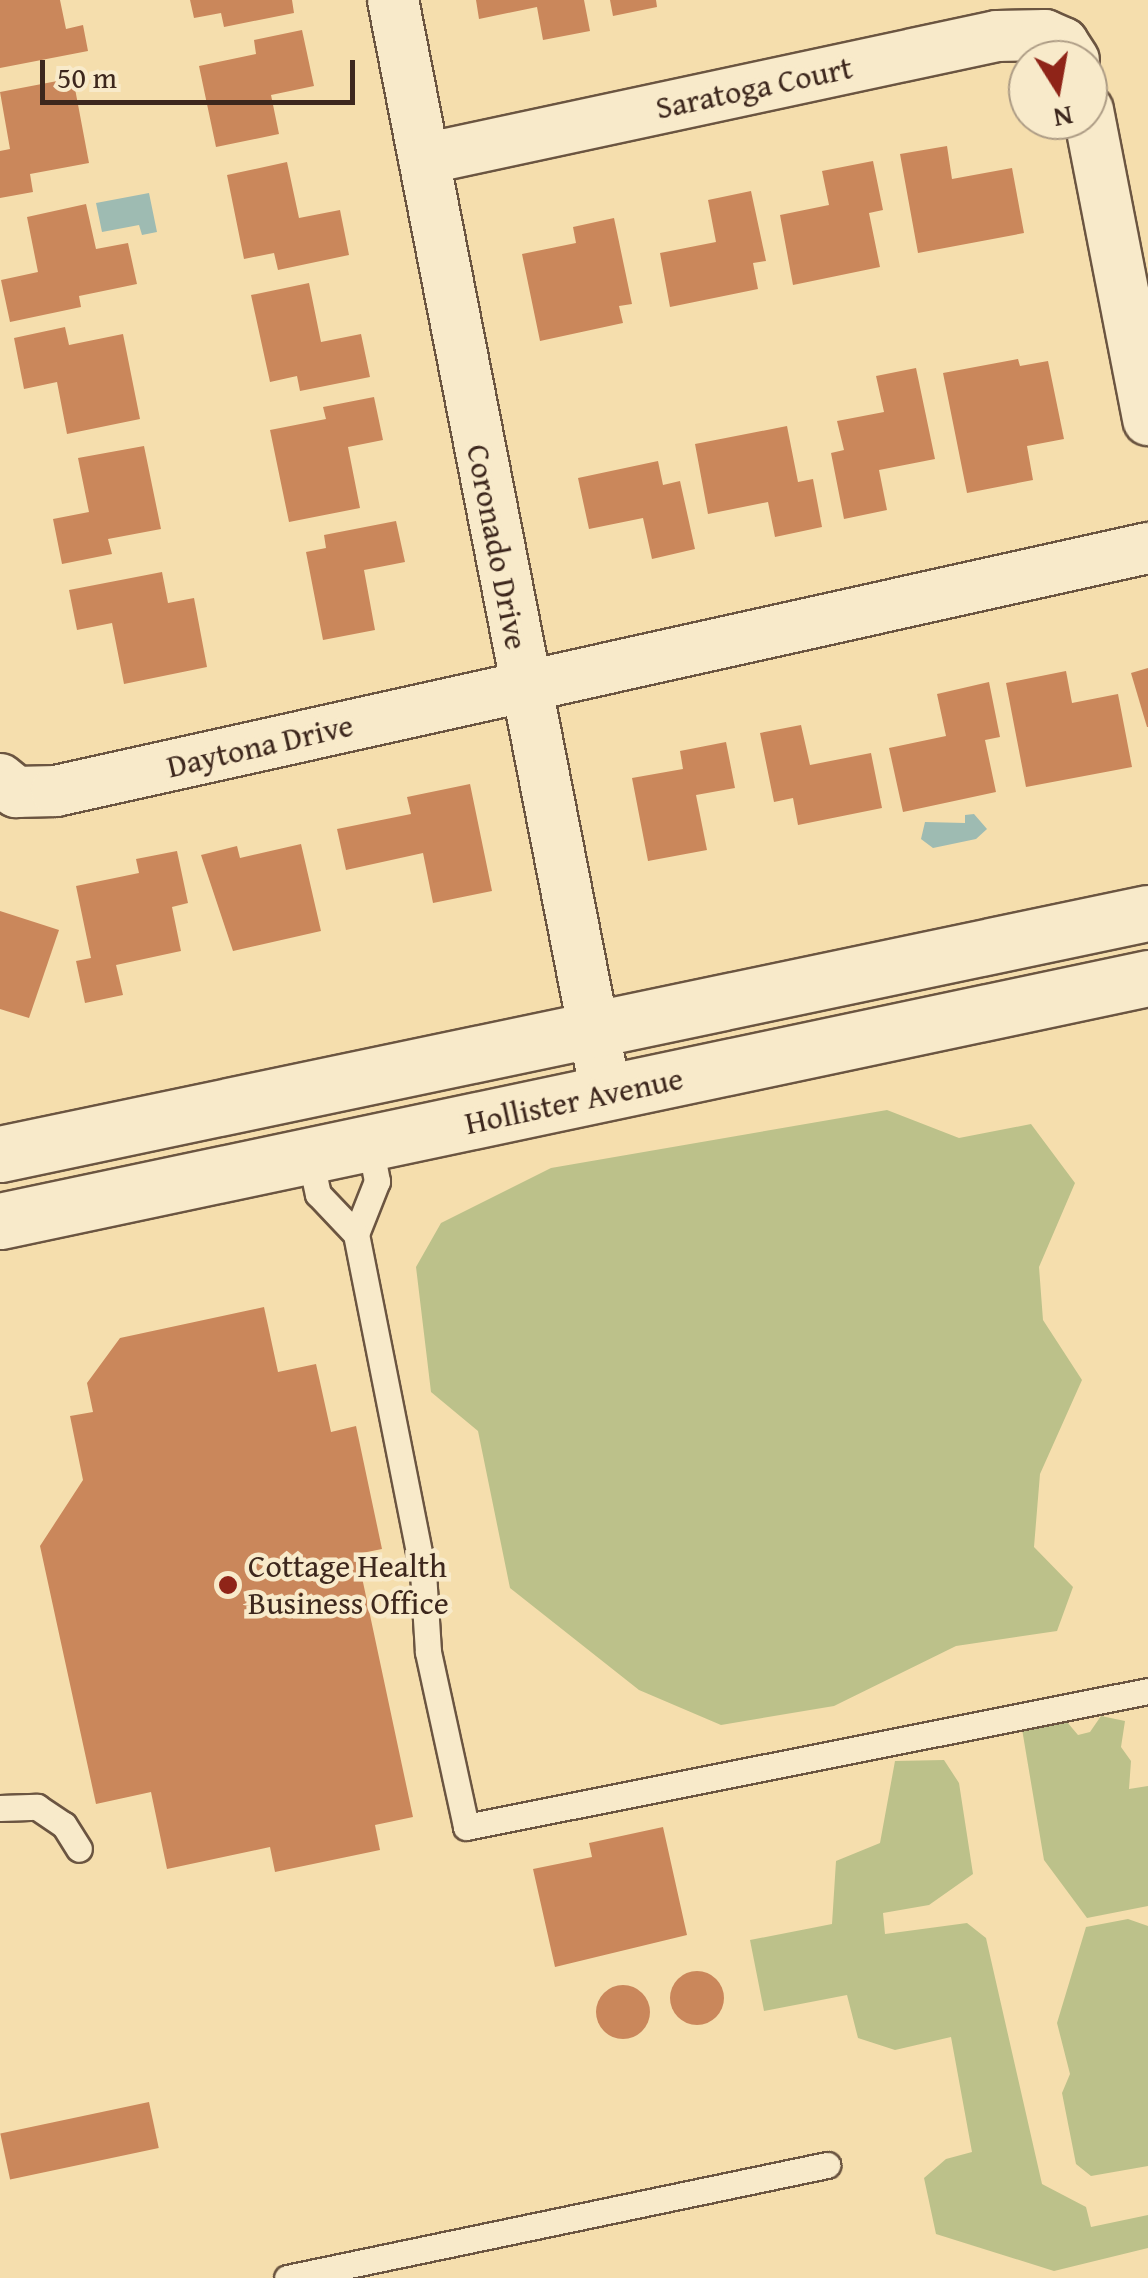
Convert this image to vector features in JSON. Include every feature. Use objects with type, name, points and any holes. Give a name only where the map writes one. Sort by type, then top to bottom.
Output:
[{"type":"main road","name":"Hollister Avenue","points":[[0,1154],[1148,913]]},
{"type":"main road","name":"Hollister Avenue","points":[[0,1221],[1148,978]]},
{"type":"street","name":"Coronado Drive","points":[[393,0],[523,688],[606,1094]]},
{"type":"street","name":"Saratoga Court","points":[[424,159],[997,36],[1045,35],[1055,40]]},
{"type":"street","points":[[1094,140],[1148,420]]},
{"type":"street","points":[[523,688],[1148,548]]},
{"type":"street","name":"Daytona Drive","points":[[0,779],[16,792],[56,791],[523,688]]},
{"type":"lane","points":[[356,1234],[377,1182],[370,1145]]},
{"type":"lane","points":[[310,1157],[318,1194],[356,1234],[423,1572],[428,1652],[466,1827],[1148,1691]]},
{"type":"lane","points":[[0,1808],[22,1804],[51,1814],[78,1849]]},
{"type":"lane","points":[[287,2278],[826,2165]]},
{"type":"green space","points":[[887,1110],[959,1138],[1031,1124],[1075,1183],[1039,1267],[1043,1320],[1082,1380],[1040,1474],[1034,1547],[1073,1587],[1057,1631],[956,1646],[834,1706],[721,1725],[639,1690],[510,1588],[478,1431],[431,1392],[416,1267],[441,1223],[551,1168]]},
{"type":"green space","points":[[1101,1716],[1125,1721],[1121,1747],[1131,1761],[1129,1789],[1148,1786],[1148,1906],[1087,1918],[1044,1860],[1022,1729],[1067,1722],[1078,1735],[1090,1732]]},
{"type":"green space","points":[[944,1760],[959,1783],[973,1874],[929,1905],[883,1913],[885,1934],[967,1923],[986,1938],[1042,2184],[1086,2207],[1091,2227],[1148,2215],[1148,2248],[1054,2271],[936,2234],[924,2178],[946,2159],[972,2152],[951,2037],[895,2050],[858,2038],[847,1995],[764,2011],[750,1940],[832,1924],[836,1861],[880,1843],[895,1761]]},
{"type":"green space","points":[[1128,1919],[1148,1926],[1148,2166],[1091,2176],[1076,2164],[1062,2093],[1070,2074],[1057,2023],[1086,1927]]},
{"type":"water","points":[[149,193],[157,232],[142,235],[139,225],[102,232],[96,203]]},
{"type":"water","points":[[974,814],[987,829],[976,839],[933,848],[921,839],[925,822],[965,823],[965,815]]},
{"type":"building","points":[[0,0],[60,0],[66,29],[83,25],[88,51],[0,68]]},
{"type":"building","points":[[190,0],[292,0],[294,13],[224,27],[221,13],[194,18]]},
{"type":"building","points":[[476,0],[584,0],[590,31],[543,40],[537,7],[479,19]]},
{"type":"building","points":[[610,0],[656,0],[657,7],[613,16]]},
{"type":"building","points":[[302,30],[314,86],[271,95],[279,134],[216,147],[199,66],[256,54],[254,40]]},
{"type":"building","points":[[73,78],[89,163],[30,174],[33,192],[0,198],[0,151],[10,149],[0,92]]},
{"type":"building","points":[[947,146],[952,179],[1012,168],[1024,233],[918,253],[900,154]]},
{"type":"building","points":[[873,161],[883,210],[869,213],[880,267],[793,285],[780,215],[829,205],[822,171]]},
{"type":"building","points":[[287,162],[299,218],[340,210],[349,255],[278,270],[274,253],[244,259],[227,175]]},
{"type":"building","points":[[751,191],[766,261],[753,263],[758,289],[670,307],[660,253],[716,242],[708,200]]},
{"type":"building","points":[[86,204],[96,249],[128,243],[137,284],[79,296],[81,307],[10,322],[1,280],[38,272],[27,217]]},
{"type":"building","points":[[614,218],[632,304],[619,306],[623,323],[540,341],[522,254],[576,243],[573,227]]},
{"type":"building","points":[[309,283],[321,342],[361,334],[370,377],[300,391],[297,376],[270,382],[251,295]]},
{"type":"building","points":[[65,327],[69,345],[123,334],[140,419],[67,434],[57,382],[24,389],[14,338]]},
{"type":"building","points":[[1018,359],[1020,366],[1048,361],[1064,439],[1027,446],[1033,480],[967,493],[943,373]]},
{"type":"building","points":[[916,368],[935,459],[879,470],[887,510],[844,519],[831,453],[844,450],[837,421],[884,412],[876,376]]},
{"type":"building","points":[[374,397],[383,440],[348,447],[360,508],[289,522],[270,430],[326,419],[323,407]]},
{"type":"building","points":[[787,426],[798,482],[813,479],[822,527],[775,537],[768,502],[708,514],[695,444]]},
{"type":"building","points":[[144,446],[161,529],[108,539],[112,554],[62,564],[53,519],[89,512],[78,458]]},
{"type":"building","points":[[658,461],[663,485],[680,481],[695,549],[652,559],[643,518],[589,529],[578,478]]},
{"type":"building","points":[[396,521],[405,562],[364,570],[375,630],[323,640],[306,552],[326,548],[324,535]]},
{"type":"building","points":[[162,572],[168,603],[194,598],[207,667],[124,684],[112,623],[77,630],[69,590]]},
{"type":"building","points":[[1148,668],[1148,727],[1147,727],[1131,673]]},
{"type":"building","points":[[1066,671],[1072,703],[1118,694],[1132,767],[1026,787],[1006,683]]},
{"type":"building","points":[[989,682],[1000,737],[985,740],[996,792],[903,812],[889,748],[946,736],[937,694]]},
{"type":"building","points":[[801,725],[810,765],[871,753],[882,808],[798,825],[793,798],[774,802],[760,733]]},
{"type":"building","points":[[726,742],[735,788],[696,795],[707,850],[648,861],[632,778],[683,769],[680,751]]},
{"type":"building","points":[[470,784],[492,891],[433,903],[423,853],[346,870],[337,829],[411,814],[407,797]]},
{"type":"building","points":[[301,844],[321,931],[233,951],[201,855],[237,846],[240,858]]},
{"type":"building","points":[[177,851],[188,903],[172,907],[181,951],[116,965],[123,995],[85,1003],[76,961],[91,958],[76,886],[139,873],[136,859]]},
{"type":"building","points":[[0,911],[59,930],[29,1018],[0,1009]]},
{"type":"building","points":[[264,1307],[278,1372],[316,1364],[331,1432],[356,1426],[382,1549],[357,1554],[413,1817],[375,1825],[380,1850],[275,1872],[270,1847],[167,1869],[151,1792],[96,1804],[40,1546],[83,1480],[70,1416],[93,1412],[87,1383],[120,1338]]},
{"type":"building","points":[[663,1827],[687,1935],[555,1967],[533,1869],[592,1857],[589,1843]]},
{"type":"building","points":[[697,1971],[716,1979],[724,1998],[716,2017],[697,2025],[678,2017],[670,1998],[678,1979]]},
{"type":"building","points":[[623,1985],[642,1993],[650,2012],[642,2031],[623,2039],[604,2031],[596,2012],[604,1993]]},
{"type":"building","points":[[149,2102],[159,2148],[10,2180],[0,2134]]},
{"type":"place","name":"Cottage Health Business Office","points":[[228,1585]]}]
